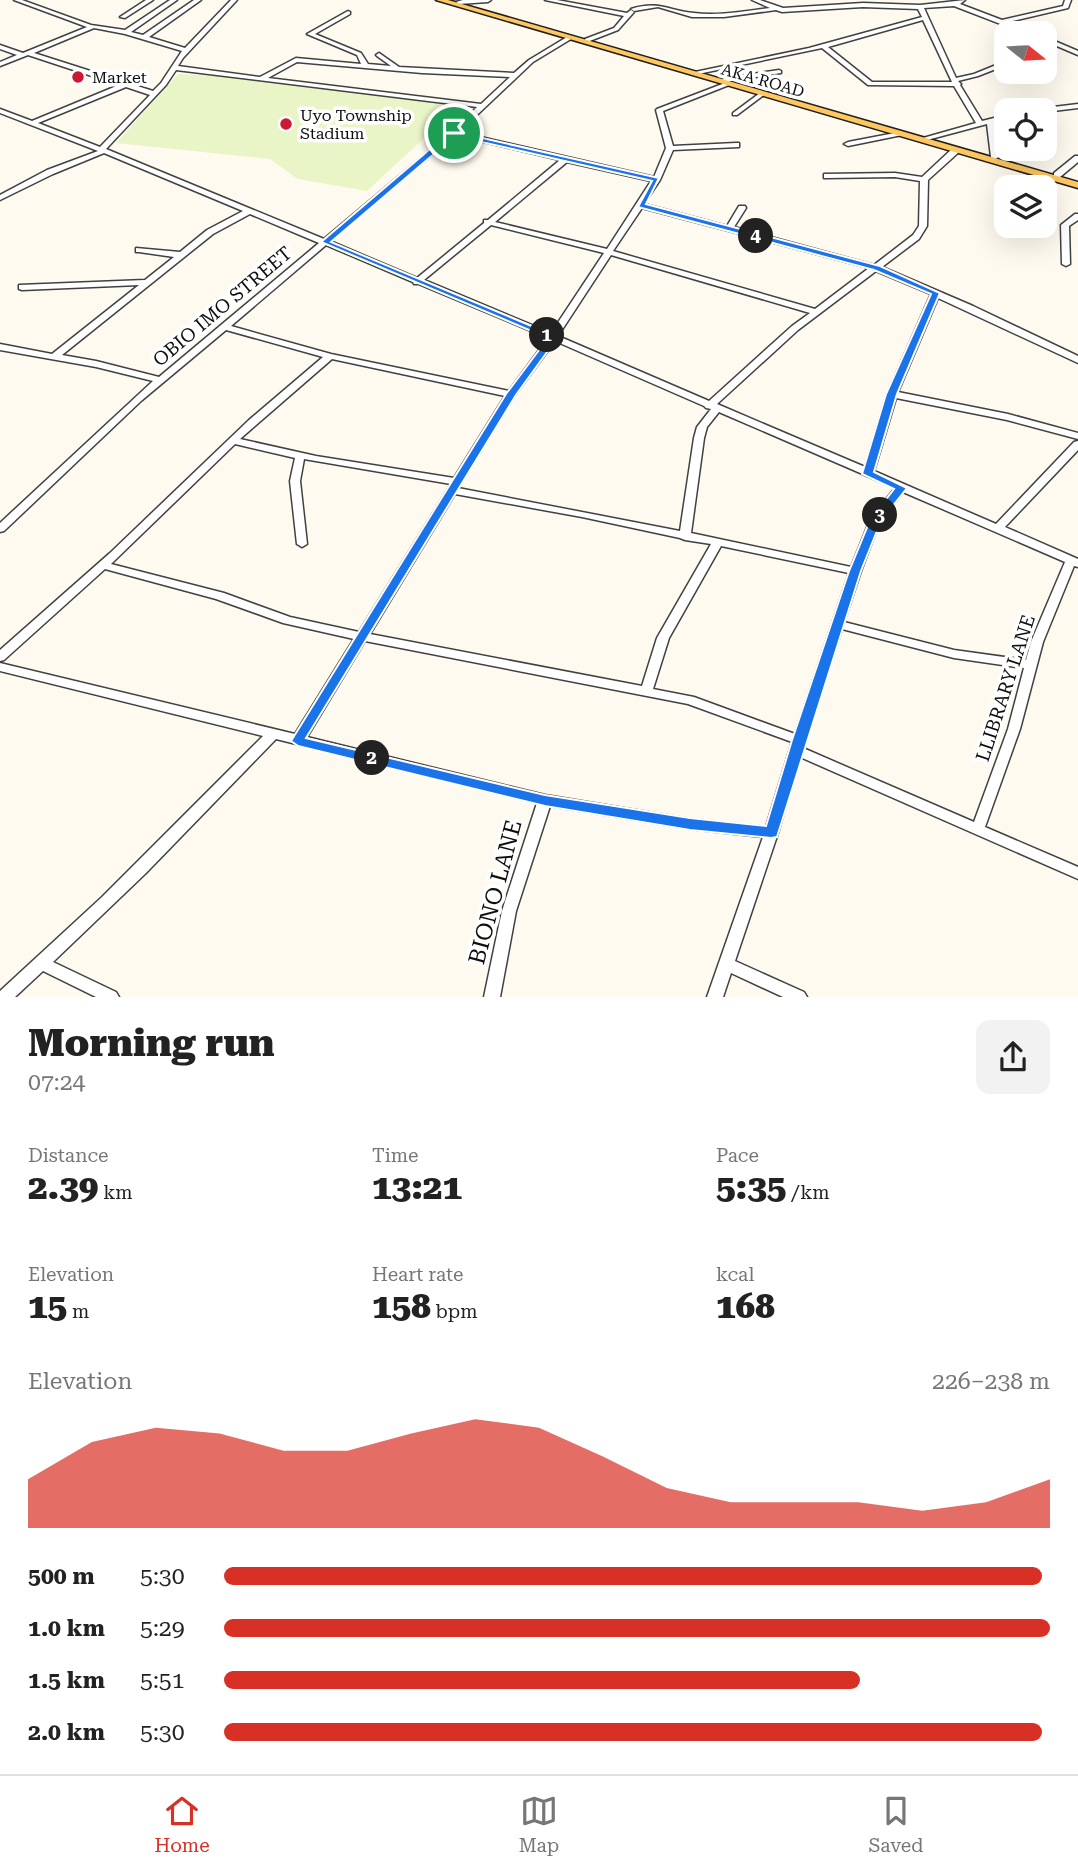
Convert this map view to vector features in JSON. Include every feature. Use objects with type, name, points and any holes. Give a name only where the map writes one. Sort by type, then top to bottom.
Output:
[{"type":"main road","name":"AKA ROAD","points":[[440,0],[994,157]]},
{"type":"main road","name":"AKA ROAD","points":[[455,1],[698,72],[762,94],[1078,183]]},
{"type":"main road","name":"AKA ROAD","points":[[1009,161],[1078,183]]},
{"type":"street","points":[[17,0],[92,26],[126,32],[186,50]]},
{"type":"street","points":[[123,17],[150,0]]},
{"type":"street","points":[[126,32],[174,0]]},
{"type":"street","points":[[143,38],[198,0]]},
{"type":"street","points":[[103,151],[101,150],[155,94],[186,50],[234,0]]},
{"type":"street","points":[[455,1],[488,0]]},
{"type":"street","points":[[548,0],[628,15]]},
{"type":"street","points":[[755,0],[774,9]]},
{"type":"street","points":[[853,0],[863,5]]},
{"type":"street","points":[[1006,21],[1049,13],[1066,7],[1068,0]]},
{"type":"street","points":[[587,40],[616,29],[636,7],[658,5],[692,15],[958,2],[999,21]]},
{"type":"street","points":[[916,5],[979,123]]},
{"type":"street","points":[[348,13],[310,34],[359,54],[365,65]]},
{"type":"street","points":[[698,72],[823,46],[923,18]]},
{"type":"street","points":[[0,64],[84,32],[92,26]]},
{"type":"street","name":"OBIO IMO STREET","points":[[0,529],[160,380],[454,133],[531,61],[569,38]]},
{"type":"street","points":[[1057,45],[1078,53]]},
{"type":"street","points":[[823,46],[870,84],[956,82],[994,68]]},
{"type":"street","points":[[1057,48],[1078,46]]},
{"type":"street","points":[[0,47],[155,94]]},
{"type":"street","points":[[379,55],[399,68]]},
{"type":"street","points":[[260,79],[296,60],[515,75]]},
{"type":"street","points":[[175,68],[482,106]]},
{"type":"street","points":[[298,741],[512,394],[553,337],[656,180],[670,148],[659,110],[726,82],[779,72]]},
{"type":"street","points":[[32,123],[124,85]]},
{"type":"street","points":[[735,114],[762,94]]},
{"type":"street","points":[[1057,109],[1078,106]]},
{"type":"street","points":[[0,111],[553,337],[1075,562]]},
{"type":"street","points":[[927,138],[994,119]]},
{"type":"street","points":[[990,120],[994,150]]},
{"type":"street","points":[[454,133],[656,180]]},
{"type":"street","points":[[848,144],[900,134]]},
{"type":"street","points":[[670,148],[736,145]]},
{"type":"street","points":[[685,537],[699,438],[713,407],[743,373],[816,312],[910,244],[921,231],[924,179],[956,150]]},
{"type":"street","points":[[0,198],[50,172],[103,151]]},
{"type":"street","points":[[1057,175],[1078,158]]},
{"type":"street","points":[[417,282],[566,159]]},
{"type":"street","points":[[827,176],[895,175],[924,179]]},
{"type":"street","points":[[641,205],[877,268],[1078,360]]},
{"type":"street","points":[[729,229],[742,208]]},
{"type":"street","points":[[55,356],[218,227],[249,211]]},
{"type":"street","points":[[1066,264],[1065,225],[1078,216]]},
{"type":"street","points":[[487,222],[608,252],[816,312]]},
{"type":"street","points":[[139,250],[182,255]]},
{"type":"street","points":[[22,286],[148,282]]},
{"type":"street","points":[[868,474],[892,394],[936,293]]},
{"type":"street","points":[[226,327],[330,356],[512,394]]},
{"type":"street","points":[[0,347],[55,356],[160,380]]},
{"type":"street","points":[[0,657],[103,565],[233,440],[330,356]]},
{"type":"street","points":[[892,394],[1008,417],[1078,436]]},
{"type":"street","points":[[233,440],[855,571]]},
{"type":"street","points":[[998,528],[1078,444]]},
{"type":"street","points":[[300,456],[295,481],[302,544]]},
{"type":"street","points":[[715,997],[855,571],[876,520],[901,488]]},
{"type":"street","points":[[646,692],[663,638],[717,543]]},
{"type":"street","name":"LLIBRARY LANE","points":[[978,828],[1014,729],[1037,642],[1075,562]]},
{"type":"street","points":[[103,565],[220,596],[287,620],[705,705],[1078,873]]},
{"type":"street","points":[[837,624],[954,654],[1031,666]]},
{"type":"street","points":[[0,667],[545,800],[690,824],[771,832]]},
{"type":"street","points":[[4,997],[121,891],[272,735]]},
{"type":"street","name":"BIONO LANE","points":[[492,997],[512,901],[545,800]]},
{"type":"street","points":[[43,964],[111,997]]},
{"type":"street","points":[[726,964],[799,997]]},
{"type":"green space","name":"Uyo Township Stadium","points":[[178,74],[223,76],[459,106],[367,191],[298,179],[270,159],[116,143]]},
{"type":"place","name":"Market","points":[[78,77]]},
{"type":"place","name":"Uyo Township Stadium","points":[[286,124]]},
{"type":"route","points":[[454,133],[656,180],[641,205],[877,268],[936,293],[892,394],[868,474],[901,488],[871,529],[855,571],[771,832],[690,824],[545,800],[298,741],[512,394],[553,337],[325,242],[454,133]]}]
